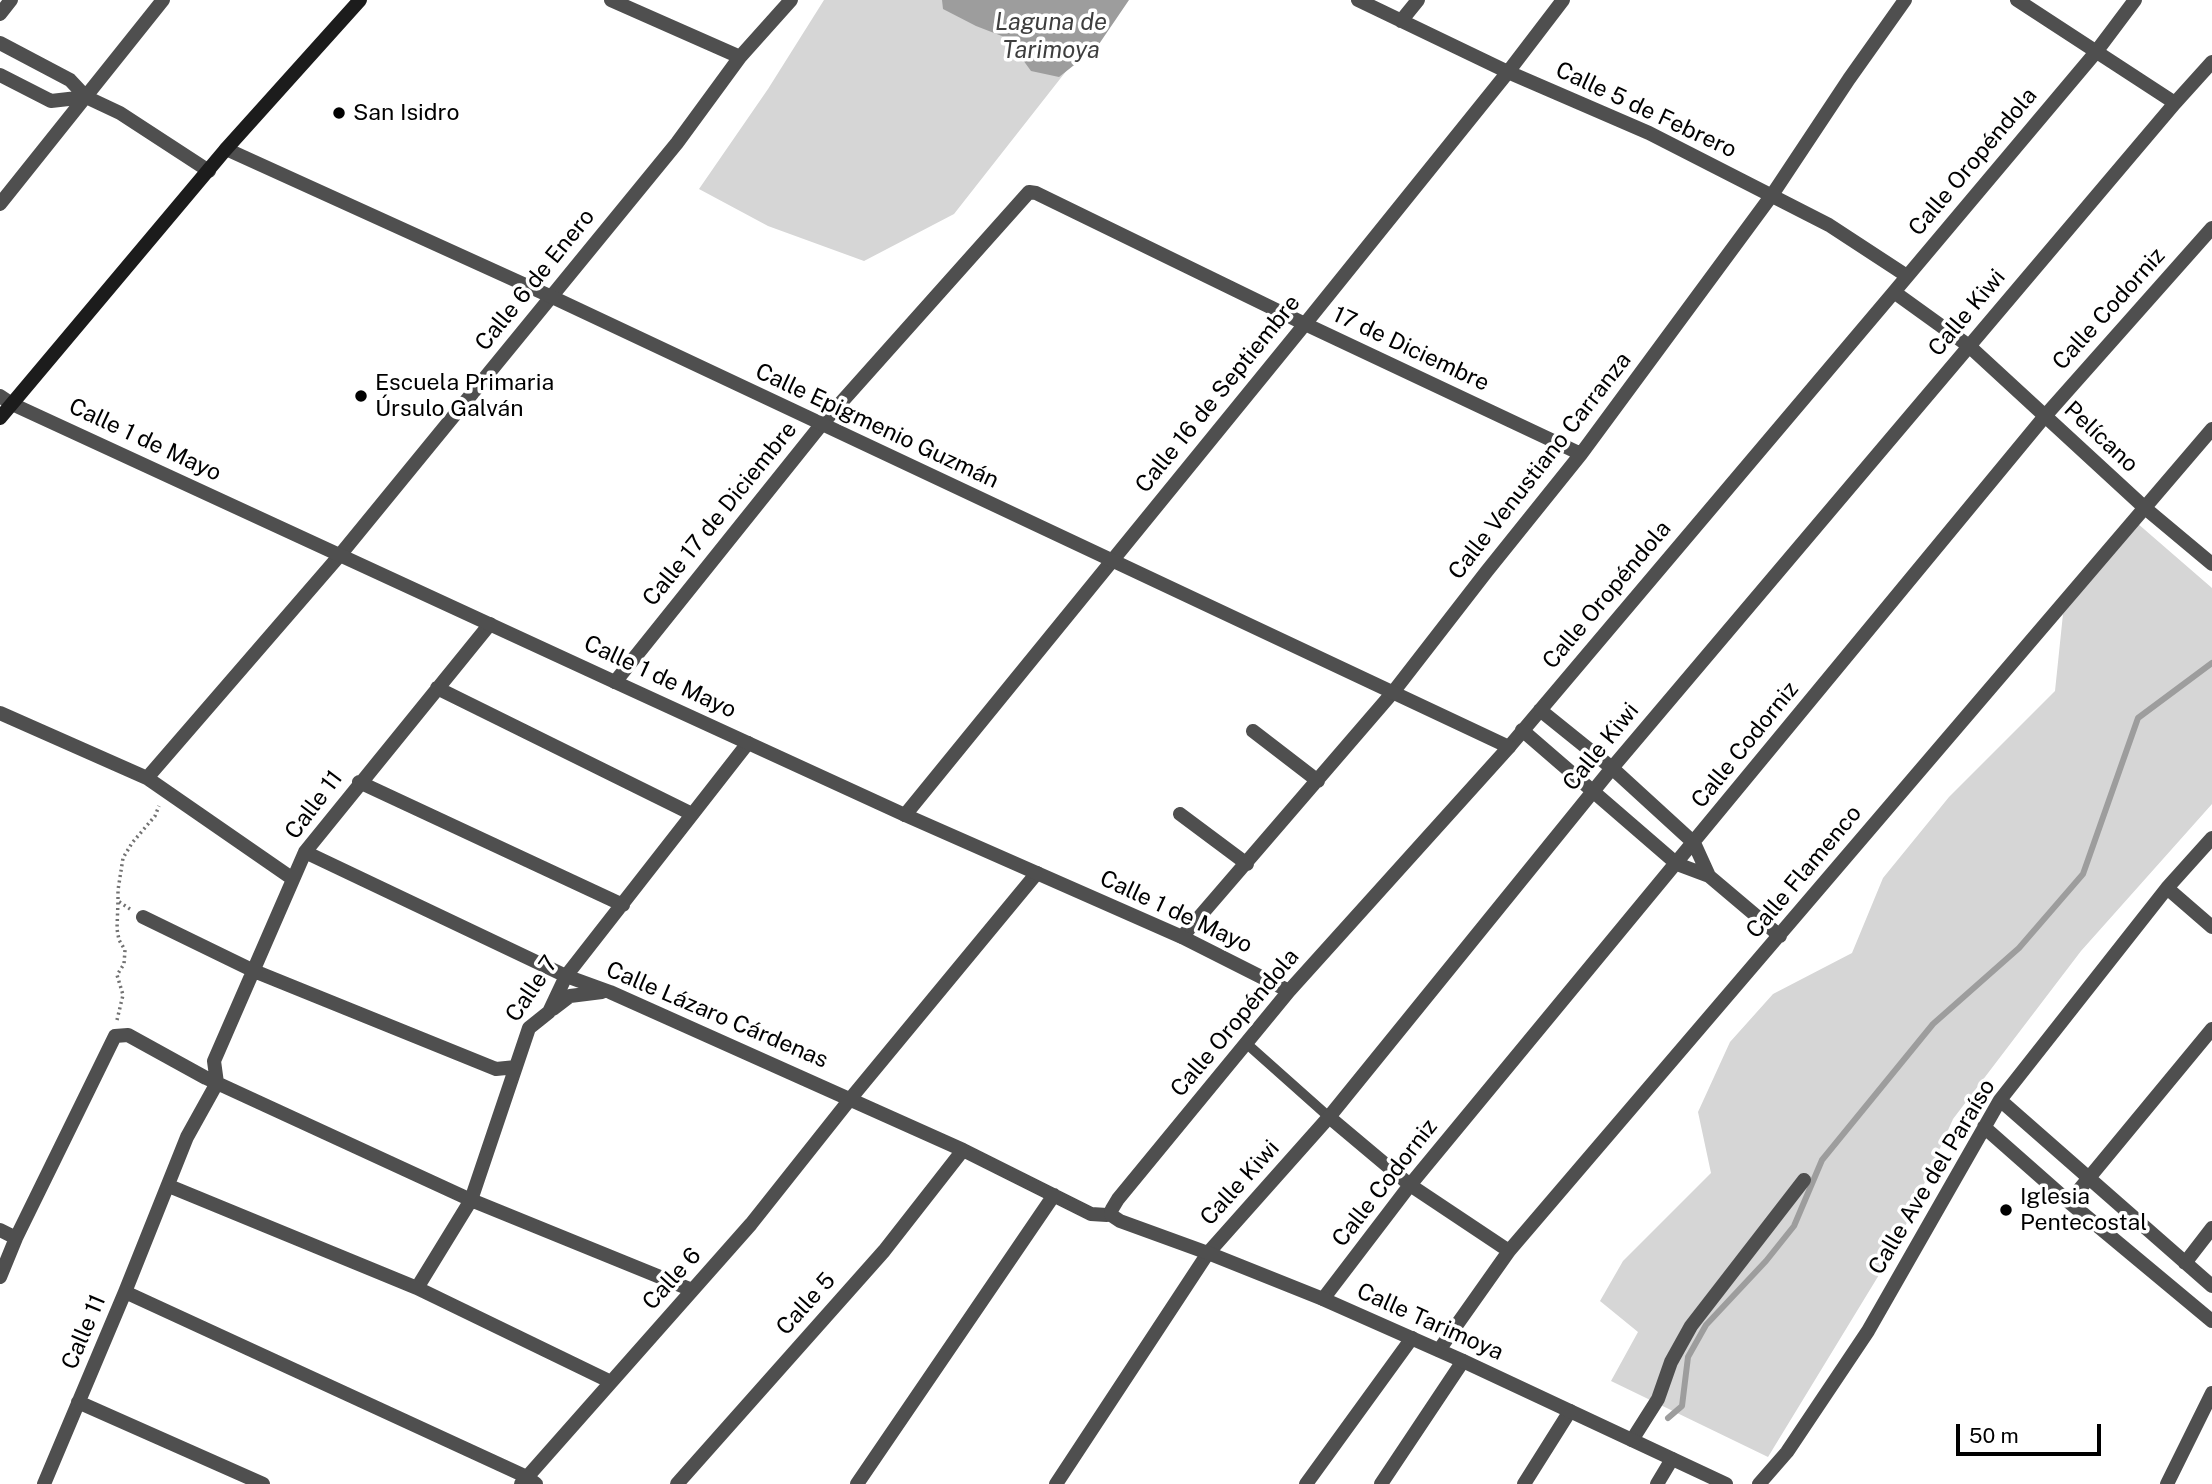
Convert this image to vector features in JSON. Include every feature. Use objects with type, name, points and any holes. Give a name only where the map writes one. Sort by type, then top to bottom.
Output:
[{"type":"main road","points":[[0,418],[6,400],[360,0]]},
{"type":"street","points":[[0,14],[11,0]]},
{"type":"street","points":[[0,204],[163,0]]},
{"type":"street","points":[[611,0],[740,57]]},
{"type":"street","name":"Calle 6 de Enero","points":[[146,778],[340,555],[677,143],[740,57],[792,0]]},
{"type":"street","name":"Calle 5 de Febrero","points":[[1358,0],[1508,72],[1649,133],[1829,225],[1907,275]]},
{"type":"street","points":[[1401,21],[1418,0]]},
{"type":"street","name":"Calle 16 de Septiembre","points":[[905,815],[1305,324],[1563,0]]},
{"type":"street","name":"Calle Venustiano Carranza","points":[[1182,937],[1394,691],[1581,454],[1772,195],[1905,0]]},
{"type":"street","points":[[2017,0],[2175,103]]},
{"type":"street","name":"Calle Oropéndola","points":[[1111,1214],[1118,1199],[1289,991],[1540,710],[2096,52],[2136,0]]},
{"type":"street","points":[[0,43],[70,80],[86,97],[120,113],[209,171]]},
{"type":"street","name":"Calle Kiwi","points":[[1056,1484],[1208,1253],[1329,1117],[1612,768],[2212,62]]},
{"type":"street","points":[[0,75],[51,101],[86,97]]},
{"type":"street","name":"Calle Epigmenio Guzmán","points":[[226,149],[552,297],[1394,691],[1508,747]]},
{"type":"street","name":"17 de Diciembre","points":[[1033,192],[1581,454]]},
{"type":"street","name":"Calle 17 de Diciembre","points":[[615,682],[821,425],[1027,194],[1033,192]]},
{"type":"street","name":"Calle Codorniz","points":[[1323,1299],[1410,1185],[2045,416],[2212,228]]},
{"type":"street","name":"Pelícano","points":[[1894,292],[1969,346],[2145,508],[2212,564]]},
{"type":"street","name":"Calle 1 de Mayo","points":[[6,400],[905,815],[1182,937],[1289,991]]},
{"type":"street","name":"Calle Flamenco","points":[[1439,1350],[1509,1251],[2212,429]]},
{"type":"street","name":"Calle 11","points":[[214,1061],[305,852],[359,782],[490,624]]},
{"type":"street","points":[[437,688],[692,814]]},
{"type":"street","points":[[1540,710],[1612,768],[1694,843],[1709,876]]},
{"type":"street","points":[[0,713],[146,778],[293,879]]},
{"type":"street","points":[[1522,730],[1677,864],[1709,876],[1780,936]]},
{"type":"street","points":[[1253,732],[1318,781]]},
{"type":"street","name":"Calle 7","points":[[417,1288],[471,1200],[529,1028],[550,1012],[566,976],[748,743]]},
{"type":"street","points":[[359,782],[623,905]]},
{"type":"street","points":[[1180,814],[1247,864]]},
{"type":"street","name":"Calle Ave del Paraíso","points":[[1759,1484],[1787,1452],[1868,1331],[2000,1100],[2167,888],[2212,838]]},
{"type":"street","name":"Calle Lázaro Cárdenas","points":[[305,852],[566,976],[610,992],[963,1150],[1091,1214],[1111,1214]]},
{"type":"street","name":"Calle 6","points":[[528,1482],[611,1382],[751,1224],[850,1098],[1037,873]]},
{"type":"street","points":[[2167,888],[2212,927]]},
{"type":"street","points":[[143,916],[254,971],[496,1069],[516,1067]]},
{"type":"street","points":[[550,1012],[570,996],[610,992]]},
{"type":"street","points":[[2069,1202],[2212,1029]]},
{"type":"street","points":[[0,1277],[16,1238],[116,1036],[128,1035],[217,1083],[471,1200],[692,1290]]},
{"type":"street","points":[[198,1073],[214,1061],[217,1083]]},
{"type":"street","name":"Calle 11","points":[[44,1484],[187,1137],[217,1083]]},
{"type":"street","points":[[2000,1100],[2212,1286]]},
{"type":"street","points":[[1329,1117],[1410,1185],[1509,1251]]},
{"type":"street","points":[[1984,1126],[2069,1202],[2212,1321]]},
{"type":"street","name":"Calle 5","points":[[677,1484],[884,1251],[963,1150]]},
{"type":"street","points":[[1632,1440],[1658,1399],[1671,1362],[1691,1326],[1804,1180]]},
{"type":"street","points":[[169,1186],[417,1288],[611,1382]]},
{"type":"street","points":[[857,1484],[1054,1195]]},
{"type":"street","name":"Calle Tarimoya","points":[[1111,1214],[1120,1221],[1323,1299],[1412,1338],[1726,1484]]},
{"type":"street","points":[[2185,1263],[2212,1228]]},
{"type":"street","points":[[0,1230],[16,1238]]},
{"type":"street","points":[[125,1292],[528,1482]]},
{"type":"street","points":[[1306,1484],[1412,1338]]},
{"type":"street","points":[[1381,1484],[1463,1361]]},
{"type":"street","points":[[2166,1484],[2212,1394]]},
{"type":"street","points":[[78,1402],[263,1484]]},
{"type":"street","points":[[1524,1484],[1570,1411]]},
{"type":"street","points":[[1657,1484],[1672,1459]]},
{"type":"lane","points":[[1247,1044],[1329,1117]]},
{"type":"path","points":[[116,1036],[123,995],[117,975],[124,964],[125,950],[117,929],[118,890],[123,858],[155,816],[162,799],[161,787]]},
{"type":"path","points":[[118,901],[143,916]]},
{"type":"shaded area","points":[[824,0],[1122,0],[954,214],[864,261],[768,226],[699,189],[768,89]]},
{"type":"shaded area","points":[[2137,523],[2212,588],[2212,804],[2081,951],[1953,1119],[1896,1247],[1768,1457],[1611,1381],[1638,1332],[1600,1301],[1623,1261],[1711,1173],[1698,1112],[1730,1042],[1773,994],[1852,953],[1883,878],[1949,797],[2055,691],[2063,614]]},
{"type":"water","name":"Laguna de Tarimoya","points":[[942,0],[1129,0],[1097,47],[1059,77],[1031,71],[1007,38],[943,9]]},
{"type":"waterway","points":[[1668,1418],[1682,1406],[1688,1357],[1706,1325],[1766,1261],[1794,1226],[1822,1160],[1933,1024],[2019,948],[2083,874],[2138,718],[2212,663]]},
{"type":"place","name":"San Isidro","points":[[339,113]]},
{"type":"place","name":"Escuela Primaria Úrsulo Galván","points":[[361,396]]},
{"type":"place","name":"Iglesia Pentecostal","points":[[2006,1210]]}]
